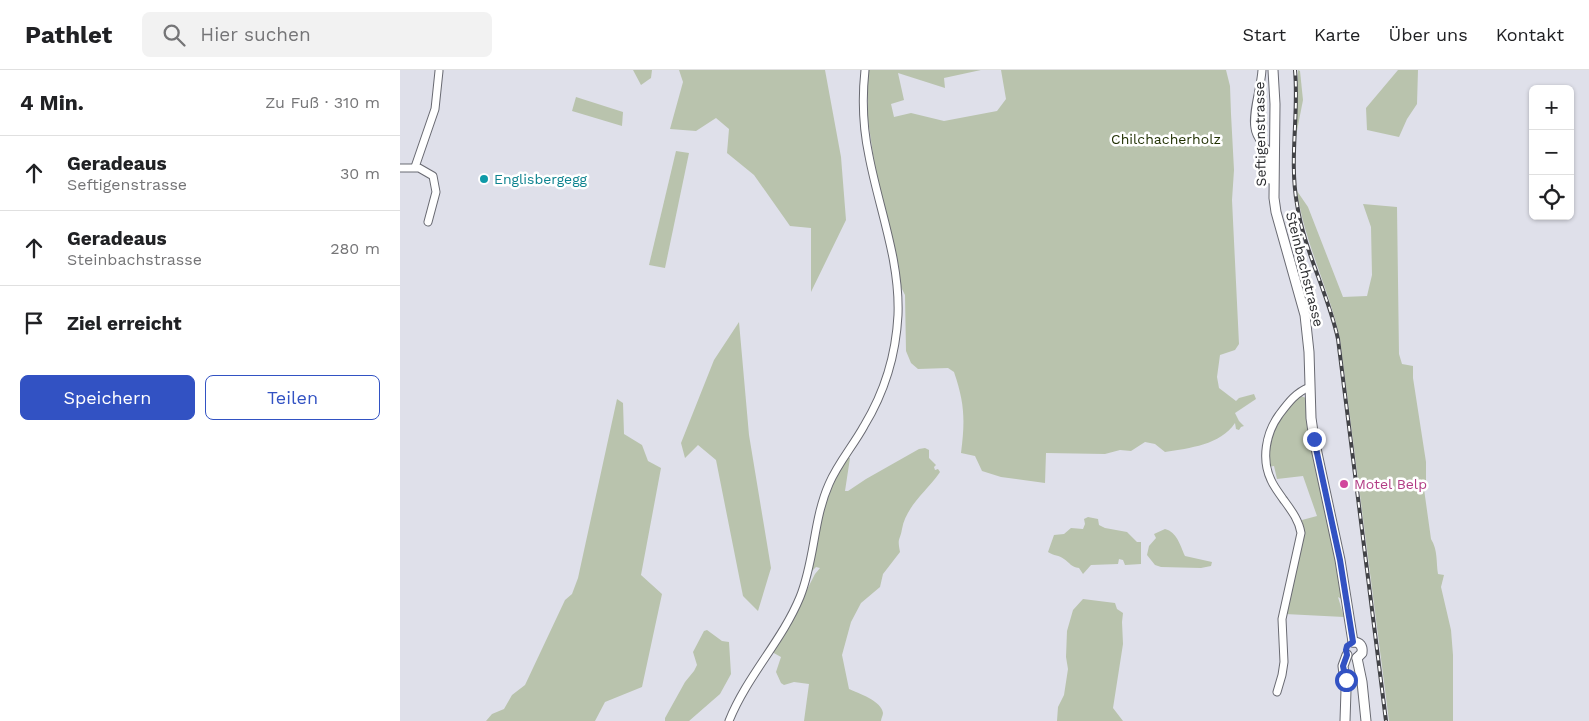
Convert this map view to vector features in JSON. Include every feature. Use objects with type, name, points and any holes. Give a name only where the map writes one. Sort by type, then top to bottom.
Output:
[{"type":"main road","name":"Seftigenstrasse","points":[[1273,70],[1275,104],[1274,198]]},
{"type":"main road","name":"Steinbachstrasse","points":[[1274,198],[1280,228],[1305,315],[1314,439],[1340,560],[1353,642],[1358,643],[1362,647],[1362,653],[1357,658],[1362,682],[1366,721]]},
{"type":"main road","points":[[1345,721],[1346,690],[1343,666],[1347,655],[1346,648],[1353,642]]},
{"type":"main road","points":[[1347,655],[1351,658],[1357,658]]},
{"type":"street","points":[[729,721],[743,692],[783,630],[798,602],[808,574],[819,513],[826,491],[838,467],[878,401],[886,379],[895,342],[898,316],[897,283],[890,242],[867,144],[864,113],[864,70]]},
{"type":"street","points":[[1262,70],[1254,127],[1259,141],[1269,155],[1270,182],[1274,198]]},
{"type":"street","points":[[415,167],[434,109],[439,71]]},
{"type":"street","points":[[400,168],[415,167],[429,173],[434,181],[436,196],[428,222]]},
{"type":"street","points":[[1277,692],[1284,662],[1282,619],[1301,533],[1296,517],[1270,479],[1266,463],[1266,448],[1270,428],[1276,419],[1296,394],[1310,386]]},
{"type":"green space","points":[[633,70],[652,70],[651,78],[641,85]]},
{"type":"green space","points":[[679,70],[825,70],[841,157],[846,220],[811,292],[811,228],[790,226],[754,175],[727,153],[729,129],[716,118],[696,131],[670,129],[683,82]]},
{"type":"green space","name":"Chilchacherholz","points":[[868,70],[981,70],[944,78],[945,88],[898,73],[904,100],[891,104],[894,117],[911,113],[944,121],[997,111],[1006,99],[1001,70],[1226,70],[1230,86],[1234,170],[1232,200],[1239,344],[1235,350],[1220,355],[1217,377],[1219,388],[1236,401],[1239,398],[1254,394],[1256,399],[1235,413],[1244,426],[1239,430],[1236,429],[1235,423],[1229,430],[1213,441],[1194,447],[1165,452],[1155,444],[1145,442],[1131,451],[1120,450],[1105,454],[1046,453],[1045,483],[1001,477],[982,471],[975,456],[961,453],[963,412],[954,372],[948,368],[918,369],[911,363],[906,351],[905,295],[900,285],[899,267],[875,168],[868,120]]},
{"type":"green space","points":[[1298,70],[1300,71],[1303,100],[1296,136]]},
{"type":"green space","points":[[1398,70],[1418,70],[1417,104],[1407,119],[1399,137],[1367,130],[1366,108]]},
{"type":"green space","points":[[576,97],[623,112],[622,126],[572,111]]},
{"type":"green space","points":[[676,151],[689,153],[665,268],[649,265]]},
{"type":"green space","points":[[1297,191],[1308,207],[1343,297],[1367,296],[1372,275],[1371,227],[1363,204],[1397,207],[1399,354],[1402,364],[1413,366],[1413,378],[1426,462],[1426,486],[1424,489],[1431,539],[1436,552],[1438,574],[1444,575],[1441,587],[1451,630],[1453,655],[1453,721],[1389,721],[1340,339],[1330,302],[1305,228]]},
{"type":"green space","points":[[739,322],[749,435],[771,568],[758,611],[743,596],[716,460],[698,445],[685,458],[681,443],[714,360]]},
{"type":"green space","points":[[1301,396],[1306,398],[1309,439],[1334,548],[1343,600],[1338,597],[1344,617],[1285,614],[1304,534],[1302,520],[1317,516],[1303,476],[1277,479],[1274,466],[1269,467],[1269,445],[1274,428],[1284,413]]},
{"type":"green space","points":[[617,399],[623,403],[624,434],[642,445],[648,461],[661,468],[641,575],[662,594],[642,687],[605,702],[595,721],[486,721],[492,714],[504,709],[512,695],[525,685],[565,600],[572,594],[578,578]]},
{"type":"green space","points":[[925,448],[929,450],[929,458],[936,465],[934,467],[935,470],[938,469],[940,472],[908,513],[899,539],[900,552],[883,574],[880,587],[861,603],[851,622],[842,655],[849,689],[879,705],[883,713],[881,721],[804,721],[809,684],[794,682],[784,685],[781,683],[776,672],[781,657],[772,652],[820,568],[816,567],[811,572],[820,527],[828,498],[839,470],[847,457],[850,458],[845,491],[848,491],[919,449]]},
{"type":"green space","points":[[1088,517],[1098,519],[1099,525],[1105,528],[1127,532],[1137,542],[1141,542],[1141,564],[1125,565],[1123,560],[1119,559],[1118,564],[1091,565],[1083,574],[1079,568],[1048,552],[1054,535],[1064,534],[1071,528],[1083,529],[1084,519]]},
{"type":"green space","points":[[1165,529],[1175,536],[1185,556],[1212,562],[1211,566],[1201,568],[1161,567],[1155,565],[1147,555],[1149,546],[1156,538],[1154,534]]},
{"type":"green space","points":[[1083,599],[1115,603],[1117,609],[1123,613],[1123,644],[1113,708],[1123,721],[1057,721],[1058,707],[1064,695],[1068,669],[1066,657],[1067,631],[1073,610]]},
{"type":"green space","points":[[707,630],[722,641],[729,642],[731,674],[720,694],[689,721],[665,721],[685,682],[697,665],[693,652],[704,631]]},
{"type":"railway","points":[[1295,70],[1294,170],[1297,204],[1310,255],[1334,322],[1338,339],[1386,721]]},
{"type":"place","name":"Englisbergegg","points":[[484,179]]},
{"type":"place","name":"Motel Belp","points":[[1344,484]]},
{"type":"route","points":[[1314,439],[1335,533],[1351,621],[1353,642],[1346,648],[1347,655],[1343,662],[1346,680]]}]
